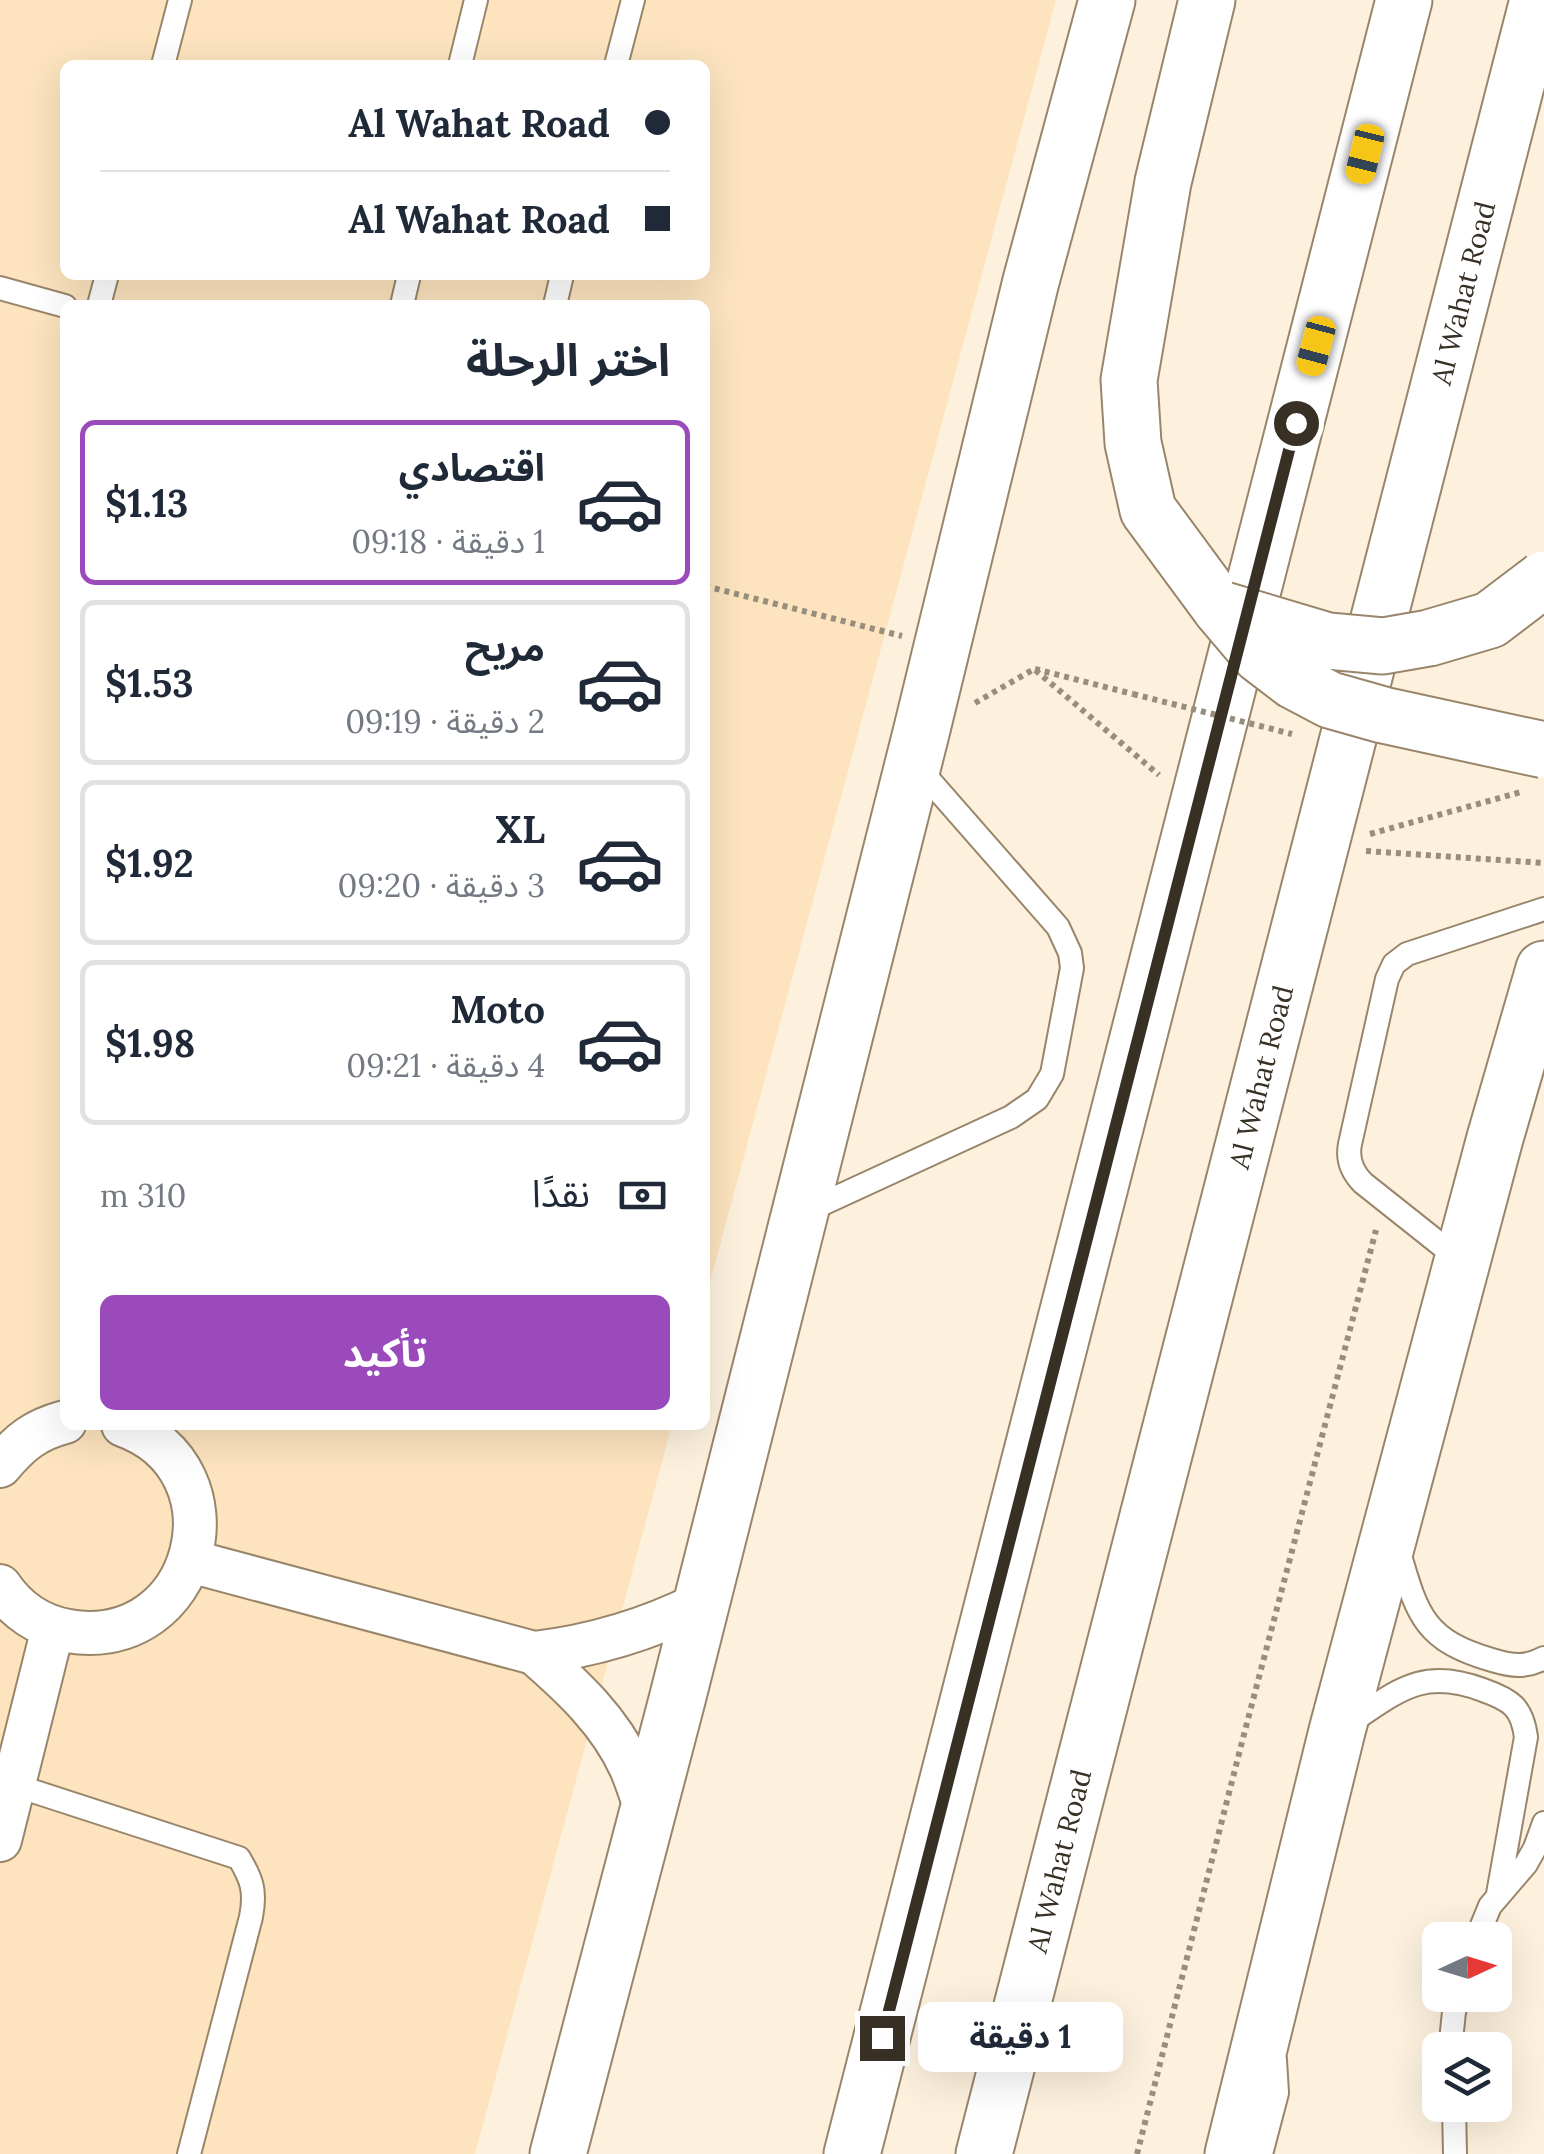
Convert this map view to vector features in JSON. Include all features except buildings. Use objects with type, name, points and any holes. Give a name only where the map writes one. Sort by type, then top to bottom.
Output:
[{"type":"main road","points":[[558,2154],[918,748],[1031,281],[1108,0]]},
{"type":"main road","points":[[1207,0],[1163,182],[1130,380],[1133,443],[1148,510],[1186,565],[1260,655],[1294,681],[1330,700],[1383,715],[1533,771]]},
{"type":"main road","points":[[852,2154],[1404,0]]},
{"type":"main road","name":"Al Wahat Road","points":[[984,2154],[1538,0]]},
{"type":"main road","points":[[1221,609],[1328,641],[1383,646],[1429,638],[1490,620],[1544,580]]},
{"type":"main road","points":[[1232,2154],[1338,1731],[1544,969]]},
{"type":"street","points":[[0,1466],[19,1444],[60,1424]]},
{"type":"street","points":[[0,1586],[25,1614],[53,1628],[86,1634],[120,1630],[150,1615],[174,1592],[190,1562],[196,1532],[193,1501],[182,1473],[163,1449],[138,1430]]},
{"type":"street","points":[[190,1562],[534,1653],[620,1636],[701,1602]]},
{"type":"street","points":[[0,1840],[53,1628]]},
{"type":"street","points":[[534,1653],[573,1686],[605,1724],[630,1766],[647,1813]]},
{"type":"lane","points":[[164,60],[180,0]]},
{"type":"lane","points":[[461,60],[476,0]]},
{"type":"lane","points":[[617,60],[633,0]]},
{"type":"lane","points":[[0,288],[60,305]]},
{"type":"lane","points":[[798,1215],[1025,1110],[1046,1088],[1052,1074],[1072,968],[1066,939],[918,748]]},
{"type":"lane","points":[[1462,1262],[1357,1177],[1348,1153],[1390,972],[1407,954],[1544,909]]},
{"type":"lane","points":[[1496,1138],[1544,1058]]},
{"type":"lane","points":[[1392,1527],[1412,1596],[1434,1632],[1468,1653],[1504,1663],[1518,1666],[1544,1658]]},
{"type":"lane","points":[[1338,1731],[1392,1695],[1426,1681],[1460,1681],[1511,1703],[1519,1713],[1526,1738],[1498,1894]]},
{"type":"lane","points":[[14,1785],[238,1858],[250,1875],[255,1898],[251,1917],[189,2154]]},
{"type":"lane","points":[[1483,1922],[1498,1894],[1536,1848],[1544,1823]]},
{"type":"lane","points":[[1261,2032],[1276,2063],[1278,2080],[1262,2154]]},
{"type":"lane","points":[[1454,2122],[1455,2154]]},
{"type":"path","points":[[710,587],[942,646]]},
{"type":"path","points":[[1034,669],[1197,807]]},
{"type":"path","points":[[918,748],[1034,669],[1297,735]]},
{"type":"path","points":[[1320,848],[1533,771]]},
{"type":"path","points":[[1320,848],[1544,863]]},
{"type":"path","points":[[1137,2154],[1384,1200]]},
{"type":"shaded area","points":[[0,0],[1056,0],[710,1282],[710,300],[60,300],[60,1430],[671,1430],[475,2154],[0,2154]]},
{"type":"route","points":[[882,2038],[1296,423]]}]
